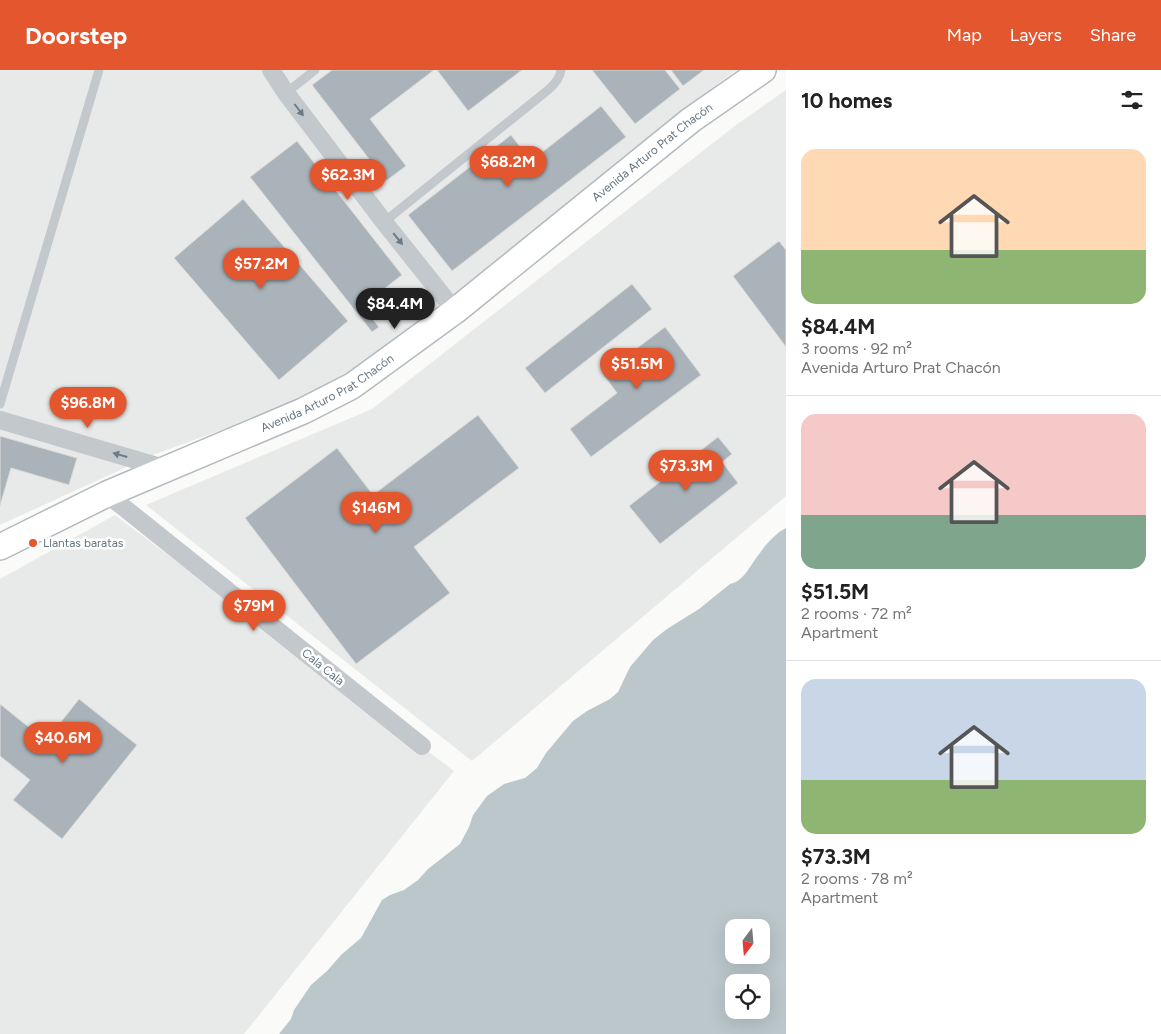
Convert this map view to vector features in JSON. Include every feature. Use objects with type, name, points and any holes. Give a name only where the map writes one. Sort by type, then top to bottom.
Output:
[{"type":"street","points":[[271,70],[286,93],[384,222],[456,311]]},
{"type":"street","name":"Avenida Arturo Prat Chacón","points":[[0,547],[107,494],[303,411],[352,386],[456,311],[691,120],[763,70]]},
{"type":"street","points":[[0,420],[167,469]]},
{"type":"street","name":"Cala Cala","points":[[107,494],[422,746]]},
{"type":"lane","points":[[0,404],[99,70]]},
{"type":"lane","points":[[286,93],[315,70]]},
{"type":"lane","points":[[384,222],[548,90],[554,84],[561,70]]},
{"type":"shaded area","points":[[0,70],[737,70],[692,103],[428,324],[296,403],[153,455],[0,525]]},
{"type":"shaded area","points":[[786,90],[786,496],[472,761],[146,505],[372,409],[736,125]]},
{"type":"shaded area","points":[[115,515],[454,771],[244,1034],[0,1034],[0,579]]},
{"type":"shaded area","points":[[786,528],[786,1034],[279,1034],[291,1019],[294,1010],[311,985],[361,938],[382,900],[404,890],[418,880],[428,869],[460,844],[473,815],[487,796],[504,784],[525,778],[537,768],[546,753],[573,721],[610,699],[618,692],[630,667],[653,640],[699,609],[730,584],[740,579],[775,535]]},
{"type":"building","points":[[332,70],[434,70],[370,119],[406,166],[386,181],[312,85]]},
{"type":"building","points":[[437,70],[522,70],[468,111]]},
{"type":"building","points":[[592,70],[665,70],[680,89],[635,124]]},
{"type":"building","points":[[671,70],[704,70],[683,86]]},
{"type":"building","points":[[601,106],[626,137],[452,271],[408,215],[511,135],[531,161]]},
{"type":"building","points":[[297,141],[402,275],[362,306],[379,327],[372,332],[250,177]]},
{"type":"building","points":[[243,199],[348,321],[279,380],[174,258]]},
{"type":"building","points":[[779,241],[786,250],[786,347],[733,276]]},
{"type":"building","points":[[632,284],[652,309],[545,393],[525,368]]},
{"type":"building","points":[[665,327],[701,375],[591,457],[570,429],[617,393],[603,374]]},
{"type":"building","points":[[478,415],[519,468],[414,547],[450,593],[356,664],[245,518],[337,448],[373,495]]},
{"type":"building","points":[[0,436],[77,458],[69,485],[11,468],[0,506]]},
{"type":"building","points":[[718,437],[732,454],[722,462],[738,483],[660,544],[629,506]]},
{"type":"building","points":[[79,699],[137,745],[62,839],[13,800],[30,780],[0,756],[0,704],[46,741]]},
{"type":"place","name":"Llantas baratas","points":[[33,543]]}]
